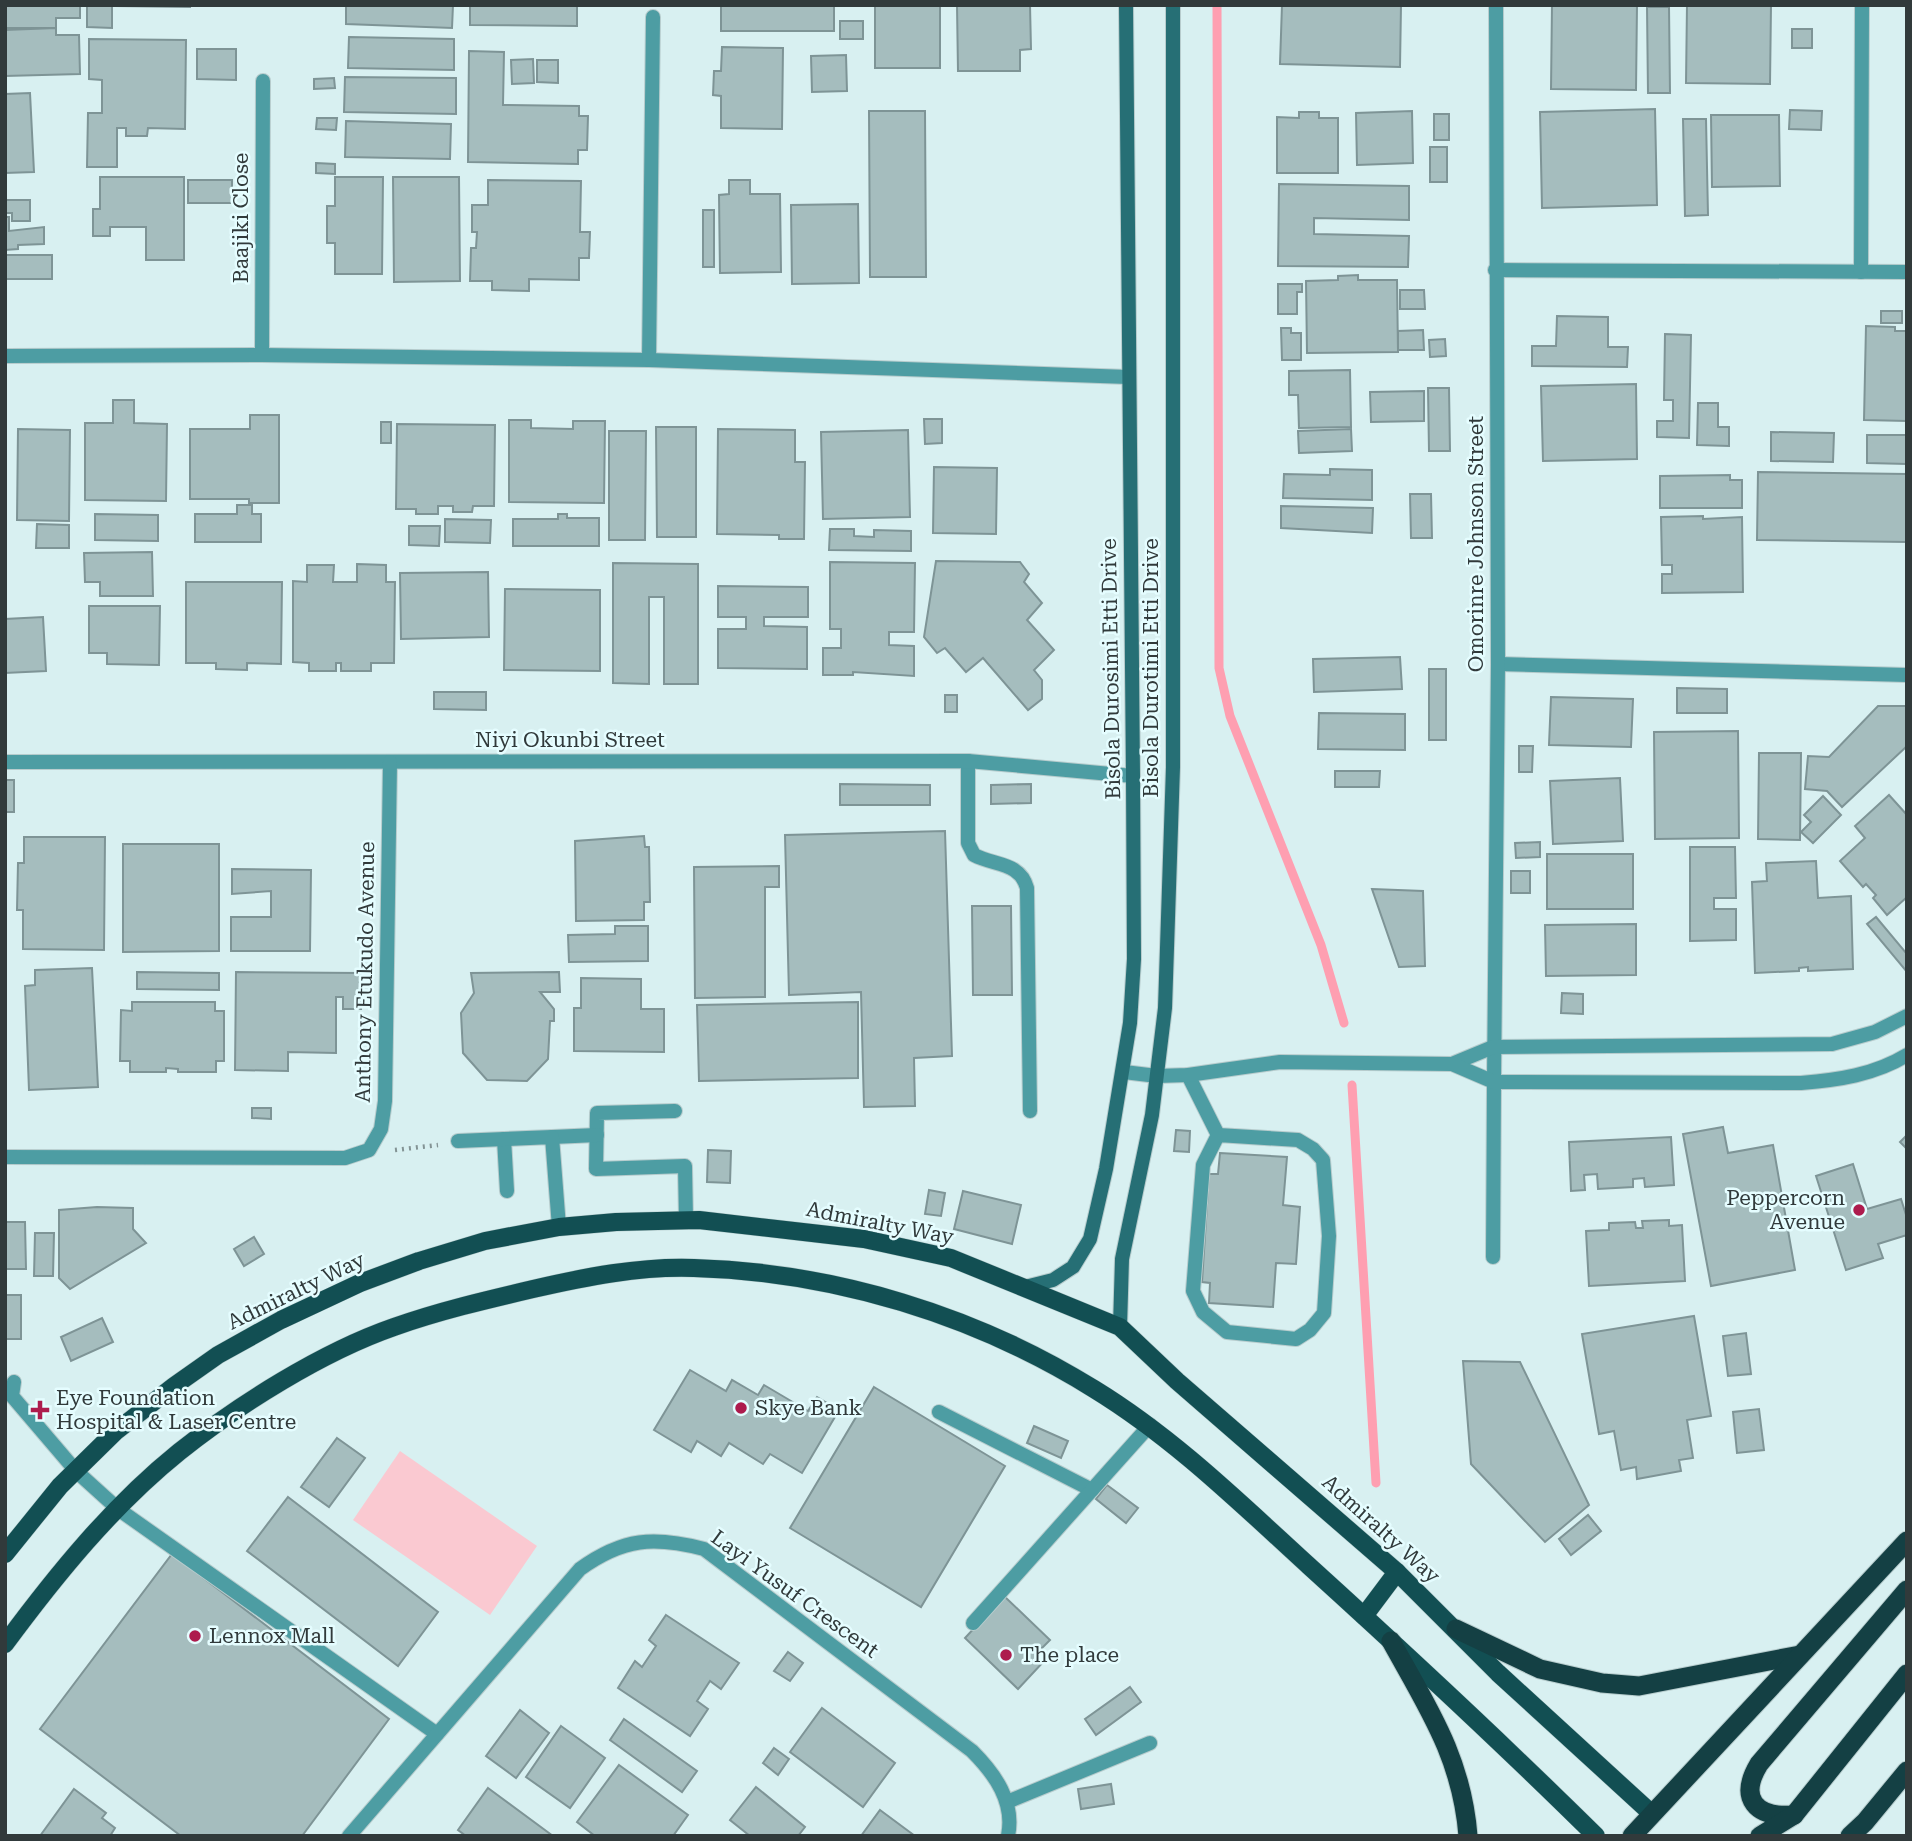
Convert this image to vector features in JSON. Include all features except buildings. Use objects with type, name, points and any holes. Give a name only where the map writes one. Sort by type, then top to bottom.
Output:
[{"type":"highway","points":[[1632,1836],[1907,1541]]},
{"type":"highway","points":[[1794,1815],[1774,1816],[1759,1809],[1750,1797],[1749,1781],[1759,1764],[1907,1590]]},
{"type":"highway","points":[[1456,1629],[1540,1669],[1602,1683],[1639,1686],[1800,1655]]},
{"type":"highway","points":[[1391,1641],[1450,1749],[1465,1803],[1468,1836]]},
{"type":"highway","points":[[1760,1836],[1794,1815],[1907,1674]]},
{"type":"highway","points":[[1850,1836],[1866,1829],[1907,1771]]},
{"type":"highway","points":[[1649,1836],[1651,1813]]},
{"type":"main road","name":"Bisola Durosimi Etti Drive","points":[[1021,1288],[1053,1280],[1073,1268],[1090,1239],[1124,1072],[1134,959],[1126,5]]},
{"type":"main road","name":"Bisola Durotimi Etti Drive","points":[[1120,1327],[1122,1259],[1152,1115],[1165,1008],[1173,767],[1173,5]]},
{"type":"main road","name":"Admiralty Way","points":[[5,1554],[76,1471],[115,1432],[174,1386],[218,1355],[281,1320],[360,1283],[419,1261],[485,1241],[559,1227],[687,1220],[785,1228],[864,1239],[951,1258],[1120,1327],[1177,1381],[1396,1572],[1498,1673],[1651,1813]]},
{"type":"main road","points":[[5,1644],[56,1578],[118,1509],[177,1454],[231,1413],[307,1367],[389,1328],[466,1305],[623,1271],[692,1268],[764,1273],[899,1300],[958,1321],[1023,1350],[1091,1387],[1150,1425],[1364,1616],[1595,1836]]},
{"type":"main road","points":[[1364,1616],[1396,1572]]},
{"type":"street","name":"Omorinre Johnson Street","points":[[1493,1257],[1498,664],[1496,5]]},
{"type":"street","points":[[1861,272],[1863,5]]},
{"type":"street","points":[[649,360],[653,16]]},
{"type":"street","name":"Baajiki Close","points":[[262,80],[262,355]]},
{"type":"street","points":[[1496,270],[1907,272]]},
{"type":"street","points":[[5,356],[262,355],[649,360],[1128,377]]},
{"type":"street","points":[[1498,664],[1907,675]]},
{"type":"street","points":[[968,761],[968,844],[974,855],[1013,867],[1023,875],[1027,888],[1030,1111]]},
{"type":"street","name":"Niyi Okunbi Street","points":[[5,762],[968,761],[1133,776]]},
{"type":"street","name":"Anthony Etukudo Avenue","points":[[369,1150],[381,1129],[385,1101],[390,762]]},
{"type":"street","points":[[1452,1064],[1493,1047],[1832,1044],[1875,1032],[1907,1016]]},
{"type":"street","points":[[1124,1072],[1157,1076],[1188,1075],[1280,1062],[1452,1064],[1494,1082],[1801,1083],[1846,1079],[1894,1063],[1907,1055]]},
{"type":"street","points":[[1188,1075],[1218,1135]]},
{"type":"street","points":[[674,1111],[597,1113],[596,1168],[685,1166],[687,1220]]},
{"type":"street","points":[[458,1141],[597,1135]]},
{"type":"street","points":[[1218,1135],[1298,1140],[1324,1160],[1329,1236],[1324,1313],[1310,1330],[1296,1339],[1227,1332],[1203,1312],[1194,1291],[1203,1165],[1218,1135]]},
{"type":"street","points":[[552,1138],[559,1227]]},
{"type":"street","points":[[504,1139],[507,1192]]},
{"type":"street","points":[[5,1157],[345,1158],[369,1150]]},
{"type":"street","points":[[10,1393],[76,1471],[118,1509],[437,1734]]},
{"type":"street","points":[[939,1412],[1092,1490]]},
{"type":"street","points":[[973,1623],[1150,1425]]},
{"type":"street","name":"Layi Yusuf Crescent","points":[[349,1836],[580,1569],[605,1551],[635,1542],[672,1541],[704,1549],[972,1751],[994,1773],[1007,1802],[1008,1836]]},
{"type":"street","points":[[1007,1802],[1150,1743]]},
{"type":"path","points":[[369,1150],[418,1149],[458,1141]]},
{"type":"shaded area","points":[[400,1451],[537,1546],[490,1615],[353,1520]]},
{"type":"waterway","points":[[1217,5],[1219,668],[1230,716],[1321,945],[1344,1023]]},
{"type":"waterway","points":[[1352,1085],[1376,1483]]},
{"type":"place","name":"Peppercorn Avenue","points":[[1859,1210]]},
{"type":"place","name":"Skye Bank","points":[[741,1408]]},
{"type":"place","name":"Eye Foundation Hospital & Laser Centre","points":[[40,1410]]},
{"type":"place","name":"Lennox Mall","points":[[195,1636]]},
{"type":"place","name":"The place","points":[[1006,1655]]}]
